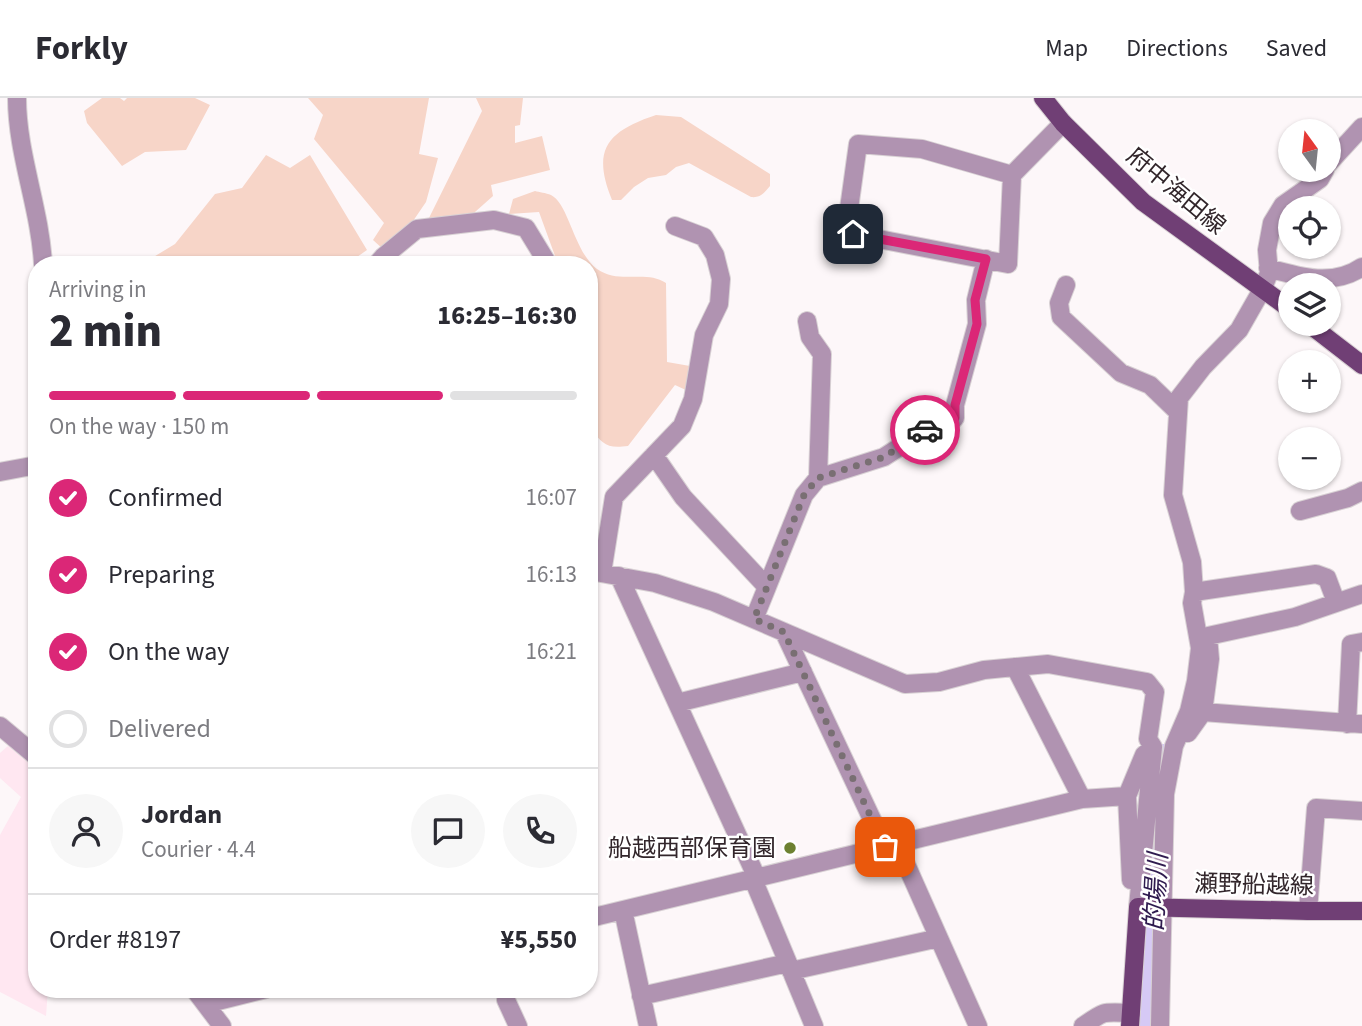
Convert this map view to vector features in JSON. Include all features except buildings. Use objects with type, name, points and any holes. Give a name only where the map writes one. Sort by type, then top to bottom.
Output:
[{"type":"main road","name":"府中海田線","points":[[1042,98],[1063,123],[1143,202],[1278,300]]},
{"type":"main road","points":[[1325,336],[1362,365]]},
{"type":"main road","points":[[1130,1019],[1151,907]]},
{"type":"main road","name":"瀬野船越線","points":[[1151,907],[1362,911]]},
{"type":"street","points":[[11,105],[43,256]]},
{"type":"street","points":[[1012,175],[922,149],[858,144],[847,223],[853,234],[1008,264],[1012,175],[1063,123]]},
{"type":"street","points":[[1341,150],[1362,127]]},
{"type":"street","points":[[1151,907],[1165,794],[1174,746],[1189,711],[1200,648],[1192,603],[1192,562],[1173,495],[1179,398],[1203,367],[1240,330],[1263,288],[1268,268],[1267,250],[1272,223],[1283,205],[1316,182]]},
{"type":"street","points":[[384,256],[417,229],[494,220],[526,228],[543,256]]},
{"type":"street","points":[[675,226],[704,237],[715,256],[721,279],[719,304],[704,335],[694,399],[682,426],[614,498],[604,573],[677,703],[755,878],[814,1026]]},
{"type":"street","points":[[754,619],[804,495],[818,478],[884,457],[926,430],[946,427],[955,418],[955,405],[977,324],[975,300],[986,259]]},
{"type":"street","points":[[1268,268],[1297,276],[1334,279],[1349,276],[1362,267]]},
{"type":"street","points":[[1066,285],[1059,303],[1061,317],[1067,324],[1121,373],[1150,385],[1178,411]]},
{"type":"street","points":[[807,321],[810,337],[822,355],[818,478]]},
{"type":"street","points":[[654,455],[683,497],[767,587]]},
{"type":"street","points":[[0,472],[28,467]]},
{"type":"street","points":[[1300,511],[1348,498],[1362,491]]},
{"type":"street","points":[[604,573],[667,587],[714,602],[905,684],[939,682],[984,670],[1048,664],[1147,682],[1155,692],[1148,740],[1153,747],[1151,907],[1160,1026]]},
{"type":"street","points":[[1194,592],[1315,574],[1327,578],[1336,602]]},
{"type":"street","points":[[1151,907],[1131,890],[1127,796],[1144,755],[1153,747],[1179,746],[1203,712],[1210,659],[1208,636],[1295,617],[1362,594]]},
{"type":"street","points":[[784,632],[939,938],[978,1026]]},
{"type":"street","points":[[1203,712],[1355,724],[1351,645],[1362,642]]},
{"type":"street","points":[[1015,667],[1082,799]]},
{"type":"street","points":[[677,703],[803,672]]},
{"type":"street","points":[[2,732],[28,751]]},
{"type":"street","points":[[598,916],[1082,799],[1127,796]]},
{"type":"street","points":[[1308,911],[1316,808],[1362,811]]},
{"type":"street","points":[[623,910],[648,1026]]},
{"type":"street","points":[[641,996],[939,938]]},
{"type":"street","points":[[201,998],[222,1026]]},
{"type":"street","points":[[206,1004],[230,998]]},
{"type":"street","points":[[506,1000],[518,1026]]},
{"type":"street","points":[[1083,1026],[1097,1014],[1104,1012],[1130,1019]]},
{"type":"shaded area","points":[[102,98],[120,98],[124,101],[127,98],[195,98],[210,105],[186,150],[145,152],[122,166],[87,123],[84,111]]},
{"type":"shaded area","points":[[308,98],[429,98],[419,154],[438,158],[426,202],[411,224],[384,250],[373,240],[384,223],[314,139],[323,115]]},
{"type":"shaded area","points":[[476,98],[523,98],[520,125],[515,126],[515,143],[542,136],[550,170],[491,185],[493,196],[475,212],[476,217],[428,220],[482,111]]},
{"type":"shaded area","points":[[656,115],[681,117],[770,174],[770,186],[760,196],[751,197],[689,163],[676,167],[666,175],[648,178],[621,200],[612,200],[603,167],[608,144],[626,128]]},
{"type":"shaded area","points":[[266,155],[290,168],[310,155],[367,250],[358,256],[155,256],[175,244],[215,194],[242,188]]},
{"type":"shaded area","points":[[535,191],[551,195],[563,208],[586,256],[555,256],[539,212],[509,214],[513,199]]},
{"type":"shaded area","points":[[598,270],[615,276],[650,277],[666,283],[667,362],[690,366],[688,391],[675,385],[628,446],[615,447],[598,438]]},
{"type":"shaded area","points":[[8,746],[28,762],[28,998],[47,998],[46,1016],[0,992],[0,835],[21,797],[0,778],[0,753]]},
{"type":"waterway","name":"的場川","points":[[1150,1026],[1157,805],[1162,758]]},
{"type":"way so far","points":[[885,847],[784,632],[754,619],[804,495],[818,478],[884,457],[925,430]]},
{"type":"place","name":"船越西部保育園","points":[[790,848]]},
{"type":"route","points":[[853,234],[986,259],[975,300],[977,324],[955,405],[955,418],[946,427],[925,430]]}]
